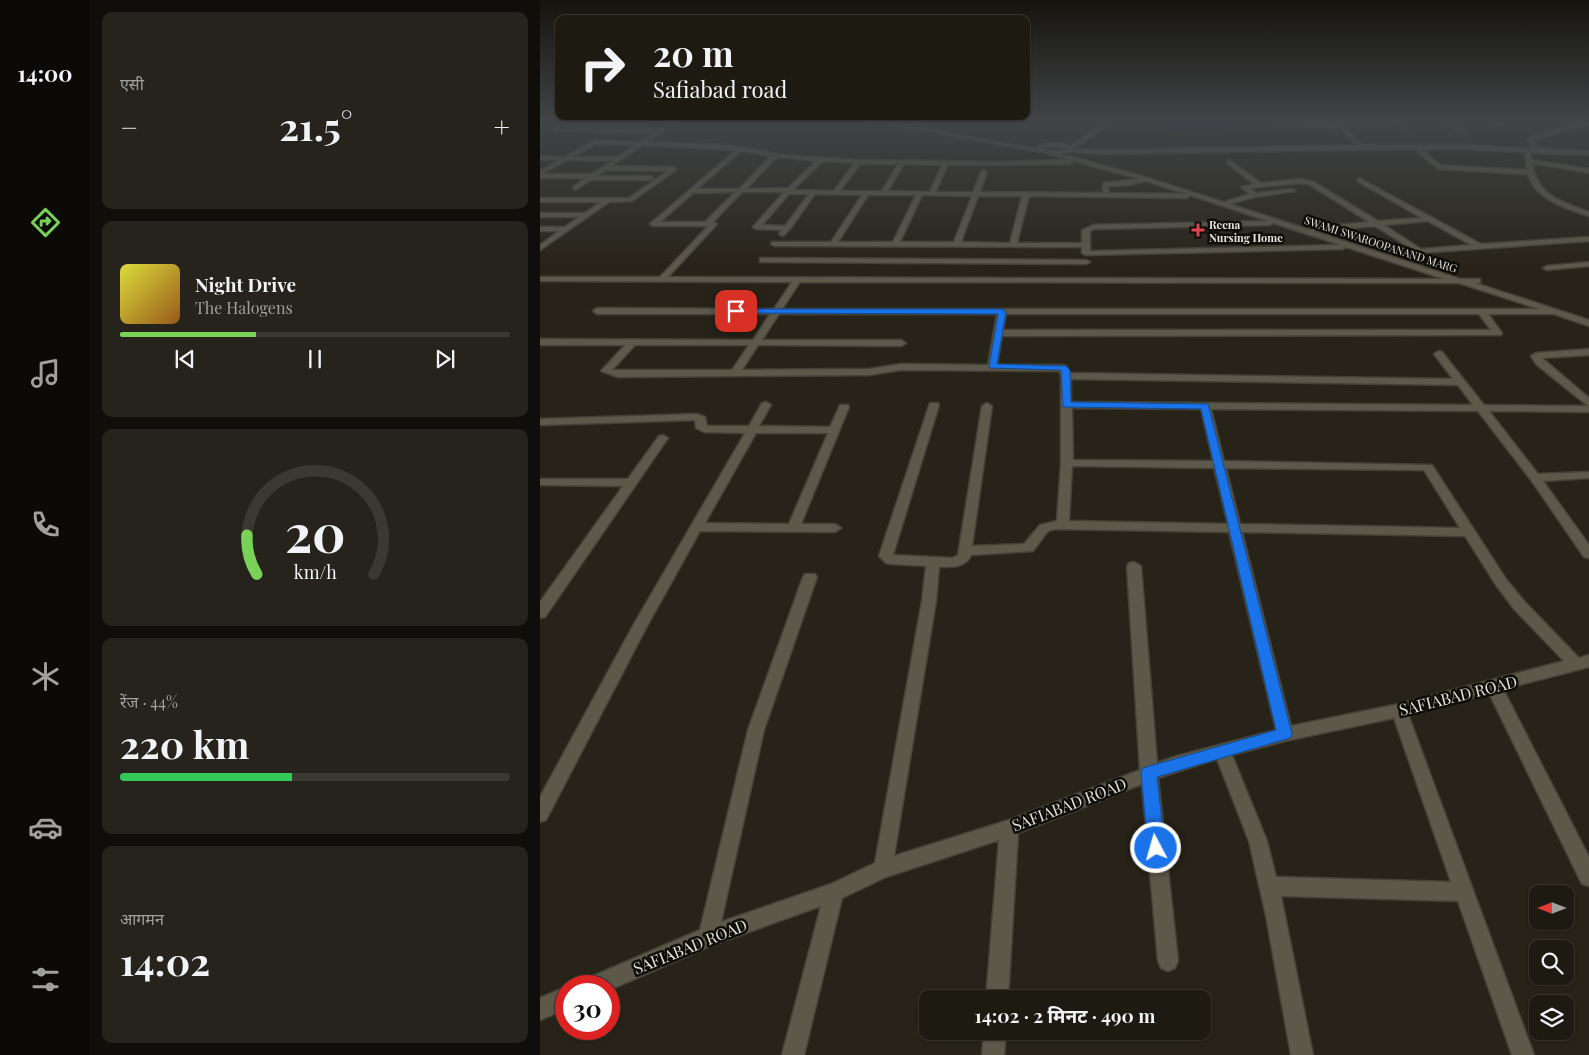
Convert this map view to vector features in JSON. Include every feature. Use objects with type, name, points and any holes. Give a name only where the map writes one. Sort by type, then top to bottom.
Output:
[{"type":"street","points":[[576,188],[605,168]]},
{"type":"street","points":[[540,200],[606,201],[633,199],[674,169],[621,168]]},
{"type":"street","points":[[662,279],[714,224],[653,224],[719,168]]},
{"type":"street","points":[[707,224],[763,168]]},
{"type":"street","points":[[788,228],[756,227],[811,168]]},
{"type":"street","points":[[835,193],[853,168]]},
{"type":"street","points":[[884,193],[899,168]]},
{"type":"street","points":[[932,193],[943,168]]},
{"type":"street","name":"SWAMI SWAROOPANAND MARG","points":[[1107,168],[1199,196],[1589,323]]},
{"type":"street","name":"SWAMI SWAROOPANAND MARG","points":[[1125,168],[1478,282],[1589,315]]},
{"type":"street","points":[[1237,168],[1259,185]]},
{"type":"street","points":[[1461,168],[1530,172]]},
{"type":"street","points":[[1530,168],[1533,183],[1542,191],[1589,214]]},
{"type":"street","points":[[1573,168],[1589,171]]},
{"type":"street","points":[[957,244],[984,172]]},
{"type":"street","points":[[540,174],[650,178]]},
{"type":"street","points":[[1106,195],[1105,184],[1129,183],[1146,179]]},
{"type":"street","points":[[1359,180],[1480,247]]},
{"type":"street","points":[[1255,195],[1244,187],[1312,182],[1420,251]]},
{"type":"street","points":[[692,191],[1199,196]]},
{"type":"street","points":[[1229,202],[1255,195],[1292,191]]},
{"type":"street","points":[[756,270],[813,192]]},
{"type":"street","points":[[833,244],[866,193]]},
{"type":"street","points":[[896,244],[920,193]]},
{"type":"street","points":[[1013,245],[1026,194]]},
{"type":"street","points":[[540,248],[544,242],[606,201]]},
{"type":"street","points":[[540,216],[585,216]]},
{"type":"street","points":[[1313,229],[1430,219]]},
{"type":"street","points":[[1085,281],[1086,230],[1093,227],[1280,223]]},
{"type":"street","points":[[540,229],[566,229]]},
{"type":"street","points":[[1392,253],[1589,239]]},
{"type":"street","points":[[775,244],[957,244],[1086,249],[1354,247]]},
{"type":"street","points":[[540,279],[662,279],[756,270],[1086,262]]},
{"type":"street","points":[[1547,268],[1589,264]]},
{"type":"street","points":[[756,270],[797,280],[1478,282]]},
{"type":"street","points":[[736,372],[797,280]]},
{"type":"street","points":[[597,311],[1554,312]]},
{"type":"street","points":[[992,367],[1002,312]]},
{"type":"street","points":[[999,333],[1498,333],[1482,312]]},
{"type":"street","points":[[540,342],[901,343]]},
{"type":"street","points":[[632,343],[606,371],[618,374],[869,372],[894,367],[1063,368],[1066,376],[1067,405],[1067,463],[1063,525]]},
{"type":"street","points":[[1588,353],[1536,356],[1539,362],[1589,404]]},
{"type":"street","points":[[1439,354],[1535,478],[1589,554]]},
{"type":"street","points":[[1066,376],[1460,382]]},
{"type":"street","points":[[540,814],[639,628],[766,405]]},
{"type":"street","points":[[934,405],[886,556],[891,560],[933,563],[961,561],[966,551],[987,406]]},
{"type":"street","points":[[1067,405],[1481,410],[1589,409]]},
{"type":"street","points":[[1205,406],[1285,734]]},
{"type":"street","points":[[793,528],[844,407]]},
{"type":"street","points":[[540,422],[697,417],[701,420],[700,426],[704,429],[751,431],[834,430]]},
{"type":"street","points":[[540,613],[663,438]]},
{"type":"street","points":[[1067,463],[1428,467],[1501,582],[1519,605],[1582,662]]},
{"type":"street","points":[[1535,478],[1589,475]]},
{"type":"street","points":[[540,482],[631,483]]},
{"type":"street","points":[[966,551],[1028,548],[1044,528],[1063,525],[1471,532]]},
{"type":"street","points":[[696,528],[836,528]]},
{"type":"street","points":[[883,869],[929,601],[933,563]]},
{"type":"street","points":[[1134,566],[1149,773],[1168,961]]},
{"type":"street","points":[[708,937],[756,730],[810,577]]},
{"type":"street","name":"SAFIABAD ROAD","points":[[619,975],[708,937],[834,892],[883,869],[1009,828],[1149,773],[1285,734],[1399,710],[1494,687],[1582,662]]},
{"type":"street","points":[[1494,687],[1589,877]]},
{"type":"street","points":[[1399,710],[1523,1055]]},
{"type":"street","points":[[1222,752],[1258,841],[1270,886],[1302,1055]]},
{"type":"street","points":[[998,990],[1009,828]]},
{"type":"street","points":[[1270,886],[1464,892]]},
{"type":"street","points":[[793,1055],[834,892]]},
{"type":"street","points":[[540,1009],[555,1003]]},
{"type":"street","points":[[993,1055],[994,1040]]},
{"type":"place","name":"Reena Nursing Home","points":[[1198,230]]},
{"type":"route","points":[[736,311],[1002,312],[992,367],[1063,368],[1066,370],[1067,405],[1205,406],[1285,734],[1177,763],[1149,773],[1156,848]]}]
